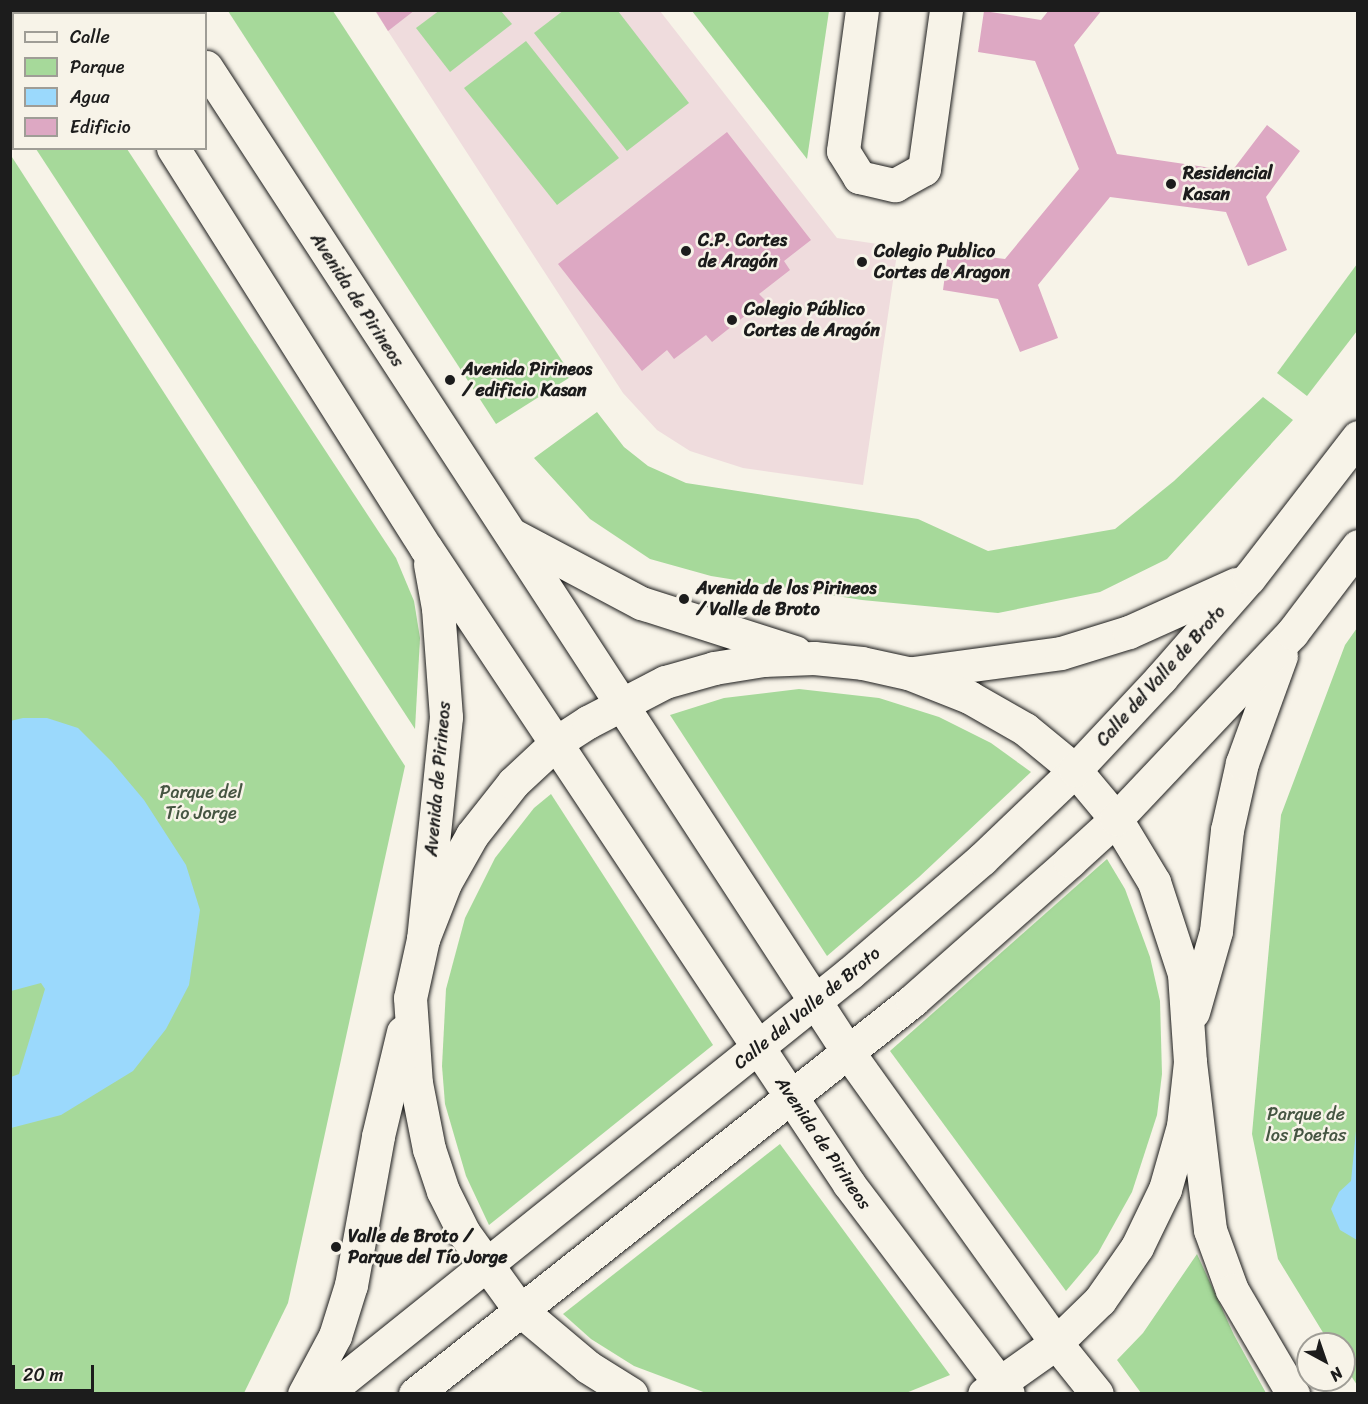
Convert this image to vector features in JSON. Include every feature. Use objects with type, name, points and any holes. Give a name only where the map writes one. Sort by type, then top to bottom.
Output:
[{"type":"main road","points":[[862,10],[843,151],[858,177],[895,185],[924,169],[946,10]]},
{"type":"main road","name":"Avenida de Pirineos","points":[[207,69],[848,1052],[1056,1343]]},
{"type":"main road","name":"Avenida de Pirineos","points":[[174,150],[426,548],[849,1184],[998,1390],[1056,1343],[1106,1291],[1137,1247],[1160,1198],[1183,1126],[1190,1062],[1190,1019],[1174,935],[1154,882],[1116,819],[1075,770],[1025,729],[969,697],[909,673],[814,658],[647,606],[509,533]]},
{"type":"main road","name":"Calle del Valle de Broto","points":[[325,1394],[759,1047],[982,860],[1075,770],[1249,578],[1358,437]]},
{"type":"main road","points":[[416,1394],[519,1309],[912,1000],[1116,819],[1292,633],[1358,546]]},
{"type":"main road","name":"Avenida de Pirineos","points":[[426,548],[438,608],[446,717],[423,939],[411,998],[416,1083],[429,1149],[443,1191],[484,1265],[519,1309],[588,1367],[631,1394]]},
{"type":"main road","name":"Calle del Valle de Broto","points":[[909,673],[1061,653],[1129,632],[1249,578]]},
{"type":"main road","points":[[1190,1019],[1216,931],[1227,830],[1242,763],[1266,691],[1292,633]]},
{"type":"main road","name":"Avenida de Pirineos","points":[[423,939],[445,883],[475,831],[513,783],[557,742],[620,702],[666,682],[714,668],[763,660],[814,658]]},
{"type":"main road","points":[[304,1394],[335,1336],[351,1285],[378,1136],[411,998]]},
{"type":"main road","points":[[1190,1062],[1210,1230],[1232,1290],[1293,1394]]},
{"type":"main road","points":[[1056,1343],[1096,1394]]},
{"type":"shaded area","name":"Colegio Público Cortes de Aragón","points":[[375,11],[660,11],[837,238],[898,247],[863,485],[743,468],[690,451],[657,430],[623,393]]},
{"type":"green space","points":[[11,10],[24,12],[12,12],[12,62]]},
{"type":"green space","points":[[440,10],[501,11],[512,24],[450,72],[416,28]]},
{"type":"green space","points":[[564,10],[618,11],[689,103],[627,151],[534,33]]},
{"type":"green space","points":[[228,11],[333,11],[572,376],[496,424]]},
{"type":"green space","points":[[692,11],[829,11],[807,159]]},
{"type":"green space","points":[[526,41],[619,158],[557,205],[464,88]]},
{"type":"green space","points":[[37,150],[128,150],[396,558],[414,601],[420,638],[415,729]]},
{"type":"green space","name":"Parque del Tío Jorge","points":[[10,154],[405,766],[288,1303],[244,1393],[11,1393]]},
{"type":"green space","points":[[1357,264],[1357,331],[1307,396],[1277,373]]},
{"type":"green space","points":[[1263,397],[1293,420],[1167,559],[1100,592],[998,613],[862,600],[711,576],[650,559],[590,519],[534,458],[597,412],[624,447],[648,466],[686,483],[918,519],[988,551],[1115,529],[1174,481]]},
{"type":"green space","name":"Parque de los Poetas","points":[[1357,628],[1357,1385],[1356,1332],[1323,1332],[1278,1259],[1252,1134],[1281,815],[1345,645]]},
{"type":"green space","points":[[799,689],[879,698],[939,717],[991,743],[1031,772],[919,877],[827,956],[670,715],[724,698]]},
{"type":"green space","points":[[551,794],[713,1045],[489,1225],[466,1176],[445,1104],[442,1066],[446,989],[465,918],[495,858],[534,808]]},
{"type":"green space","points":[[1107,859],[1125,889],[1150,957],[1160,1001],[1162,1074],[1157,1115],[1132,1192],[1098,1253],[1066,1291],[890,1051]]},
{"type":"green space","points":[[780,1144],[950,1375],[906,1393],[706,1393],[634,1366],[591,1339],[563,1314]]},
{"type":"green space","points":[[1197,1254],[1234,1335],[1266,1393],[1141,1393],[1117,1360],[1143,1333]]},
{"type":"water","points":[[23,718],[47,718],[78,728],[112,762],[144,800],[186,865],[200,910],[189,985],[166,1029],[133,1071],[61,1115],[11,1128],[11,1077],[19,1074],[45,989],[41,983],[11,991],[10,721]]},
{"type":"water","points":[[1357,1121],[1358,1240],[1340,1230],[1331,1209],[1339,1192],[1351,1181]]},
{"type":"building","points":[[375,10],[415,10],[388,31]]},
{"type":"building","name":"Residencial Kasan","points":[[1049,10],[1102,10],[1074,45],[1117,154],[1232,171],[1267,125],[1300,151],[1266,197],[1287,250],[1248,266],[1226,212],[1110,197],[1038,285],[1058,338],[1020,352],[998,299],[943,290],[948,252],[1005,259],[1079,169],[1035,61],[978,52],[984,11],[1041,20]]},
{"type":"building","name":"C.P. Cortes de Aragón","points":[[727,132],[811,240],[784,261],[790,270],[759,294],[765,300],[712,342],[706,335],[674,359],[667,350],[642,371],[558,264]]},
{"type":"place","name":"Residencial Kasan","points":[[1171,184]]},
{"type":"place","name":"C.P. Cortes de Aragón","points":[[686,251]]},
{"type":"place","name":"Colegio Publico Cortes de Aragon","points":[[862,262]]},
{"type":"place","name":"Colegio Público Cortes de Aragón","points":[[732,320]]},
{"type":"place","name":"Avenida Pirineos / edificio Kasan","points":[[450,380]]},
{"type":"place","name":"Avenida de los Pirineos / Valle de Broto","points":[[684,599]]},
{"type":"place","name":"Valle de Broto / Parque del Tío Jorge","points":[[336,1247]]}]
